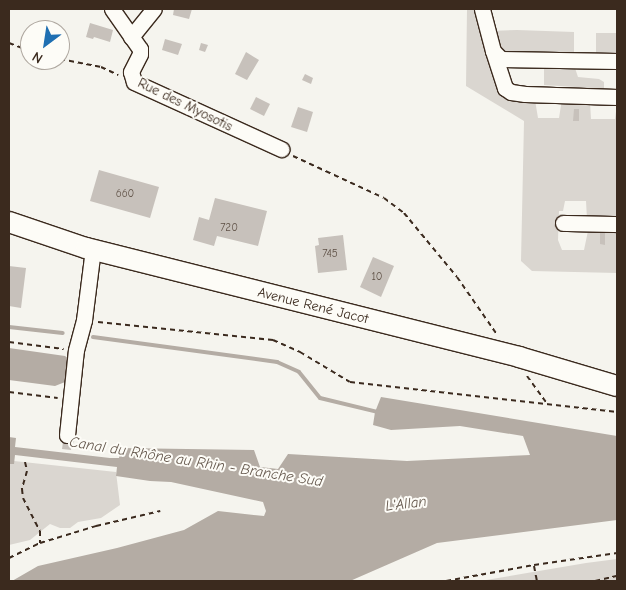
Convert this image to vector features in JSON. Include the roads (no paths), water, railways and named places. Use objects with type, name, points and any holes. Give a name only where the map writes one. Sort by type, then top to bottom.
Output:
[{"type":"main road","name":"Avenue René Jacot","points":[[9,222],[93,249],[519,357],[617,386]]},
{"type":"street","name":"Rue des Myosotis","points":[[112,9],[140,50],[130,76],[140,86],[281,150]]},
{"type":"street","points":[[131,37],[154,9]]},
{"type":"street","points":[[482,9],[505,88],[511,92],[617,97]]},
{"type":"street","points":[[493,52],[501,59],[617,61]]},
{"type":"street","points":[[563,223],[617,224]]},
{"type":"street","points":[[67,435],[76,350],[84,320],[93,249]]},
{"type":"water","points":[[9,348],[65,356],[73,362],[70,380],[55,386],[9,380]]},
{"type":"water","points":[[381,397],[617,436],[617,520],[437,543],[350,581],[12,581],[38,566],[184,530],[218,511],[264,516],[266,511],[263,502],[171,482],[116,476],[117,467],[15,455],[14,464],[9,464],[9,437],[16,438],[15,447],[110,458],[119,458],[120,448],[254,450],[260,467],[278,469],[288,454],[407,461],[530,455],[523,436],[460,426],[391,430],[373,425],[375,412]]},
{"type":"waterway","points":[[9,327],[63,333]]},
{"type":"waterway","points":[[93,337],[277,362],[299,372],[320,398],[378,412]]},
{"type":"water label","name":"Canal du Rhône au Rhin - Branche Sud","points":[[196,462]]},
{"type":"water label","name":"L'Allan","points":[[406,504]]}]
